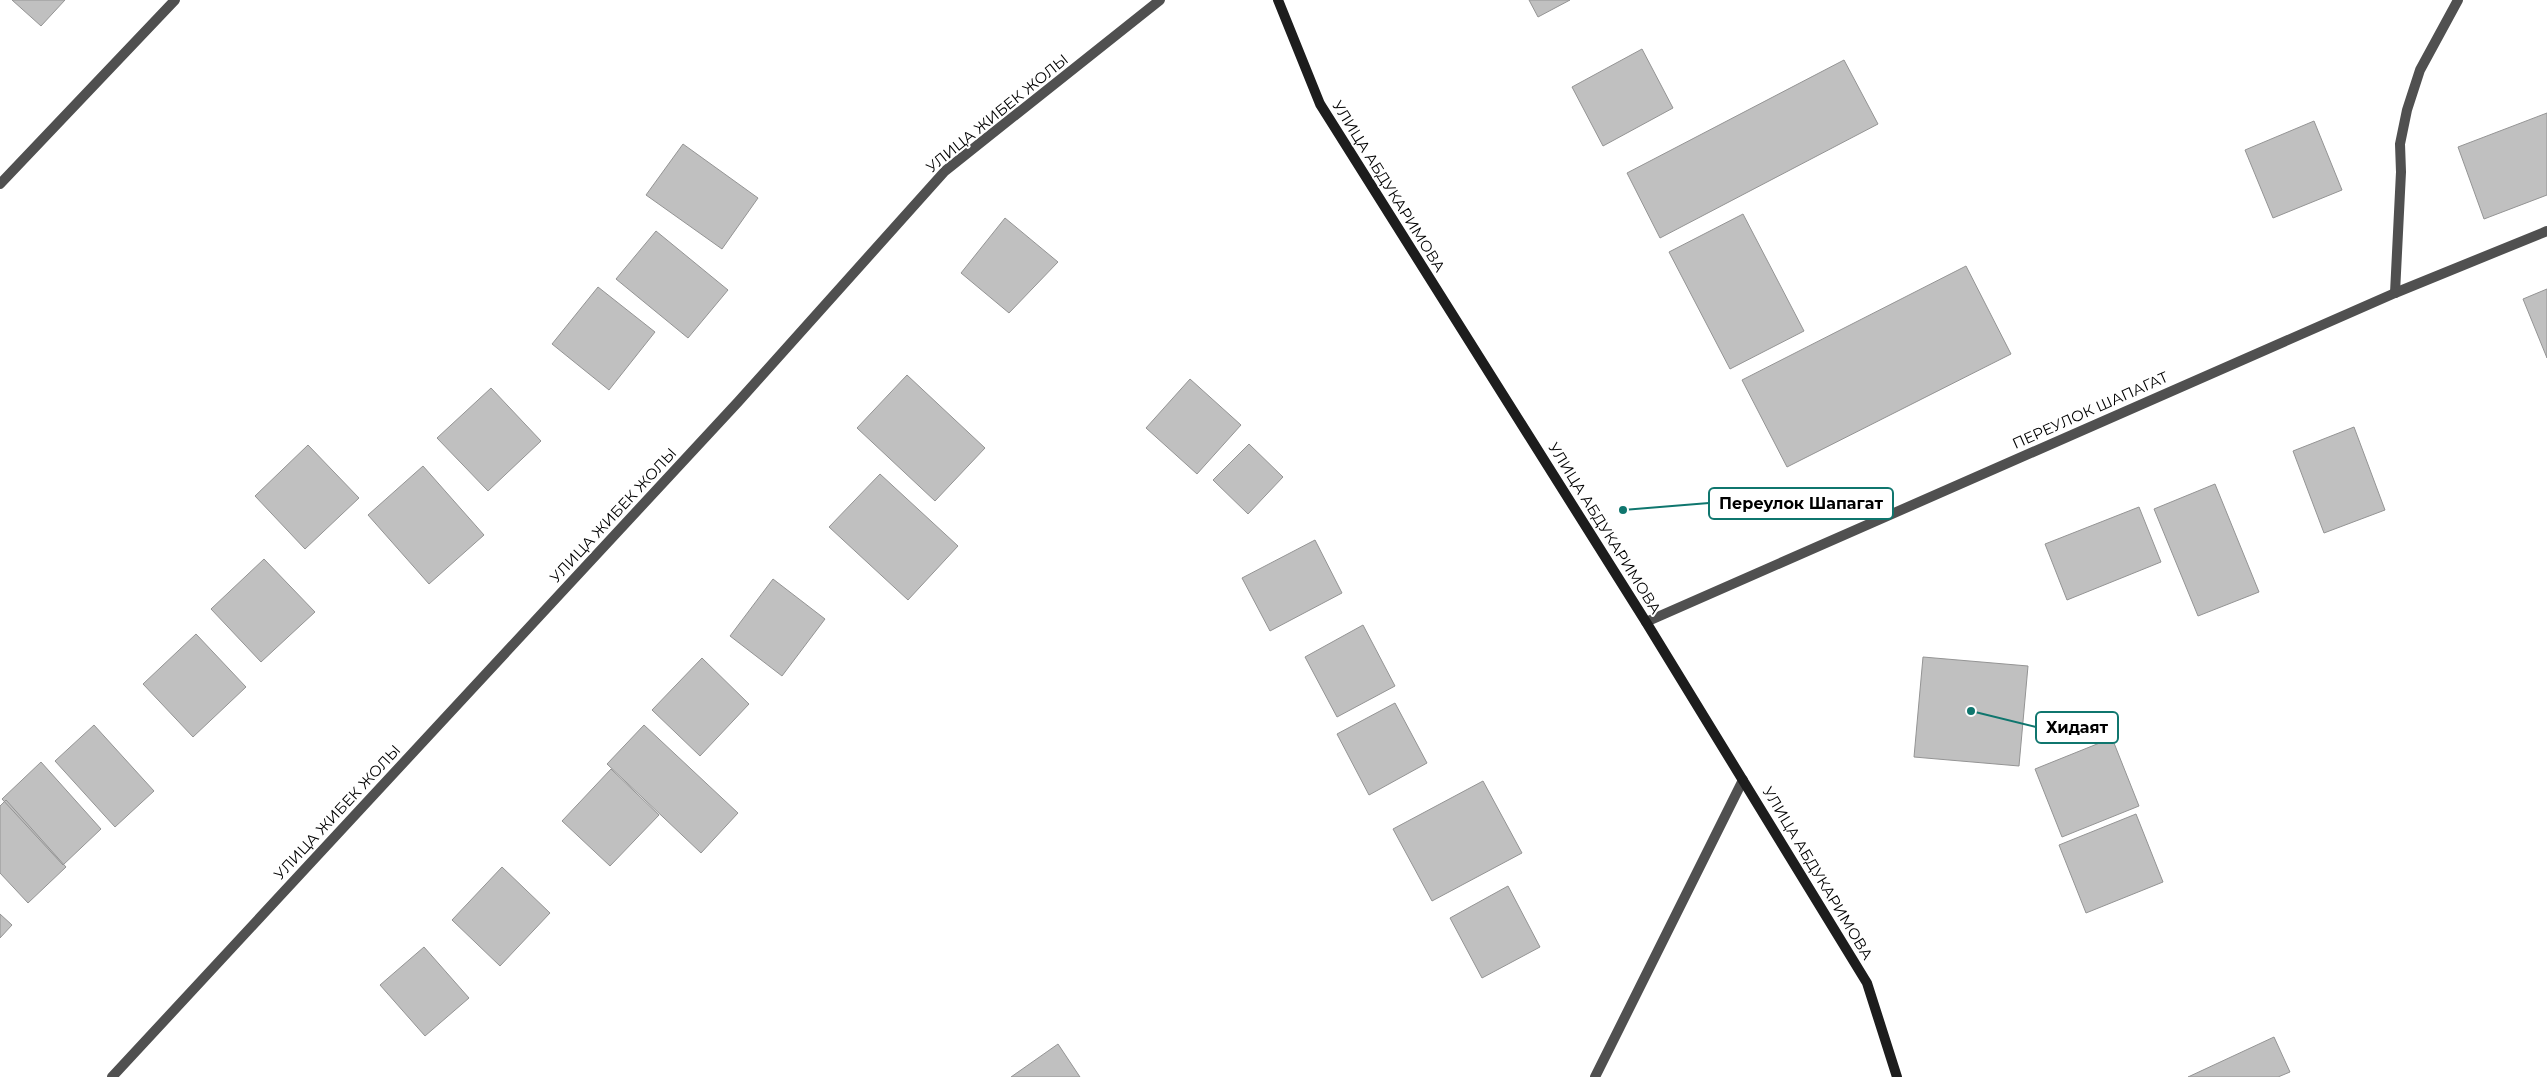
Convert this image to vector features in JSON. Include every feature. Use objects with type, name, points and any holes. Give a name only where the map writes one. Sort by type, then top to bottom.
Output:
[{"type":"main road","name":"УЛИЦА АБДУКАРИМОВА","points":[[1278,0],[1320,104],[1646,622],[1867,982],[1897,1077]]},
{"type":"street","points":[[0,184],[175,0]]},
{"type":"street","name":"УЛИЦА ЖИБЕК ЖОЛЫ","points":[[112,1077],[731,410],[945,171],[1160,0]]},
{"type":"street","points":[[2395,293],[2401,172],[2400,144],[2407,110],[2420,70],[2458,0]]},
{"type":"street","name":"ПЕРЕУЛОК ШАПАГАТ","points":[[1646,622],[2395,293],[2547,231]]},
{"type":"street","points":[[1595,1077],[1743,780]]},
{"type":"building","points":[[12,0],[65,0],[41,26]]},
{"type":"building","points":[[1529,0],[1570,0],[1538,17]]},
{"type":"building","points":[[1642,49],[1673,108],[1603,146],[1572,87]]},
{"type":"building","points":[[1844,60],[1878,124],[1660,238],[1627,173]]},
{"type":"building","points":[[2547,113],[2547,195],[2484,219],[2458,147]]},
{"type":"building","points":[[2314,121],[2342,190],[2273,218],[2245,150]]},
{"type":"building","points":[[683,144],[758,198],[722,249],[646,195]]},
{"type":"building","points":[[1743,214],[1804,331],[1730,369],[1669,252]]},
{"type":"building","points":[[1005,218],[1058,262],[1009,313],[961,273]]},
{"type":"building","points":[[656,231],[728,290],[688,338],[616,279]]},
{"type":"building","points":[[1966,266],[2011,354],[1787,467],[1742,380]]},
{"type":"building","points":[[598,287],[655,332],[609,390],[552,344]]},
{"type":"building","points":[[2547,289],[2547,358],[2523,299]]},
{"type":"building","points":[[907,375],[985,448],[935,501],[857,428]]},
{"type":"building","points":[[1190,379],[1241,425],[1197,474],[1146,428]]},
{"type":"building","points":[[491,388],[541,441],[488,491],[437,438]]},
{"type":"building","points":[[2354,427],[2385,510],[2324,533],[2293,451]]},
{"type":"building","points":[[1249,444],[1283,477],[1248,514],[1213,480]]},
{"type":"building","points":[[308,445],[359,498],[305,549],[255,496]]},
{"type":"building","points":[[423,466],[484,535],[429,584],[368,515]]},
{"type":"building","points":[[880,474],[958,546],[908,600],[829,527]]},
{"type":"building","points":[[2215,484],[2259,592],[2198,616],[2154,509]]},
{"type":"building","points":[[2139,507],[2161,562],[2067,600],[2045,544]]},
{"type":"building","points":[[1315,540],[1342,593],[1270,631],[1242,578]]},
{"type":"building","points":[[264,559],[315,612],[261,662],[211,609]]},
{"type":"building","points":[[773,579],[825,619],[782,676],[730,636]]},
{"type":"building","points":[[1363,625],[1395,686],[1337,717],[1305,657]]},
{"type":"building","points":[[196,634],[246,687],[193,737],[143,684]]},
{"type":"building","points":[[1923,657],[2028,666],[2019,766],[1914,757]]},
{"type":"building","points":[[702,658],[749,704],[700,756],[652,710]]},
{"type":"building","points":[[1395,703],[1427,763],[1369,795],[1337,734]]},
{"type":"building","points":[[94,725],[154,791],[115,827],[55,761]]},
{"type":"building","points":[[644,725],[738,813],[701,853],[607,764]]},
{"type":"building","points":[[2112,738],[2139,806],[2062,837],[2035,769]]},
{"type":"building","points":[[41,762],[101,829],[63,865],[2,799]]},
{"type":"building","points":[[611,769],[659,815],[610,866],[562,821]]},
{"type":"building","points":[[1483,781],[1522,853],[1432,901],[1393,829]]},
{"type":"building","points":[[6,800],[66,867],[28,903],[0,873],[0,806]]},
{"type":"building","points":[[2136,814],[2163,882],[2086,913],[2059,845]]},
{"type":"building","points":[[502,867],[550,913],[500,966],[452,920]]},
{"type":"building","points":[[1508,886],[1540,947],[1482,978],[1450,918]]},
{"type":"building","points":[[0,914],[12,925],[0,938]]},
{"type":"building","points":[[424,947],[469,998],[425,1036],[380,985]]},
{"type":"building","points":[[2274,1037],[2290,1072],[2278,1077],[2188,1077]]},
{"type":"building","points":[[1058,1044],[1080,1077],[1011,1077]]},
{"type":"place","name":"Переулок Шапагат","points":[[1623,510]]},
{"type":"place","name":"Хидаят","points":[[1971,711]]}]
